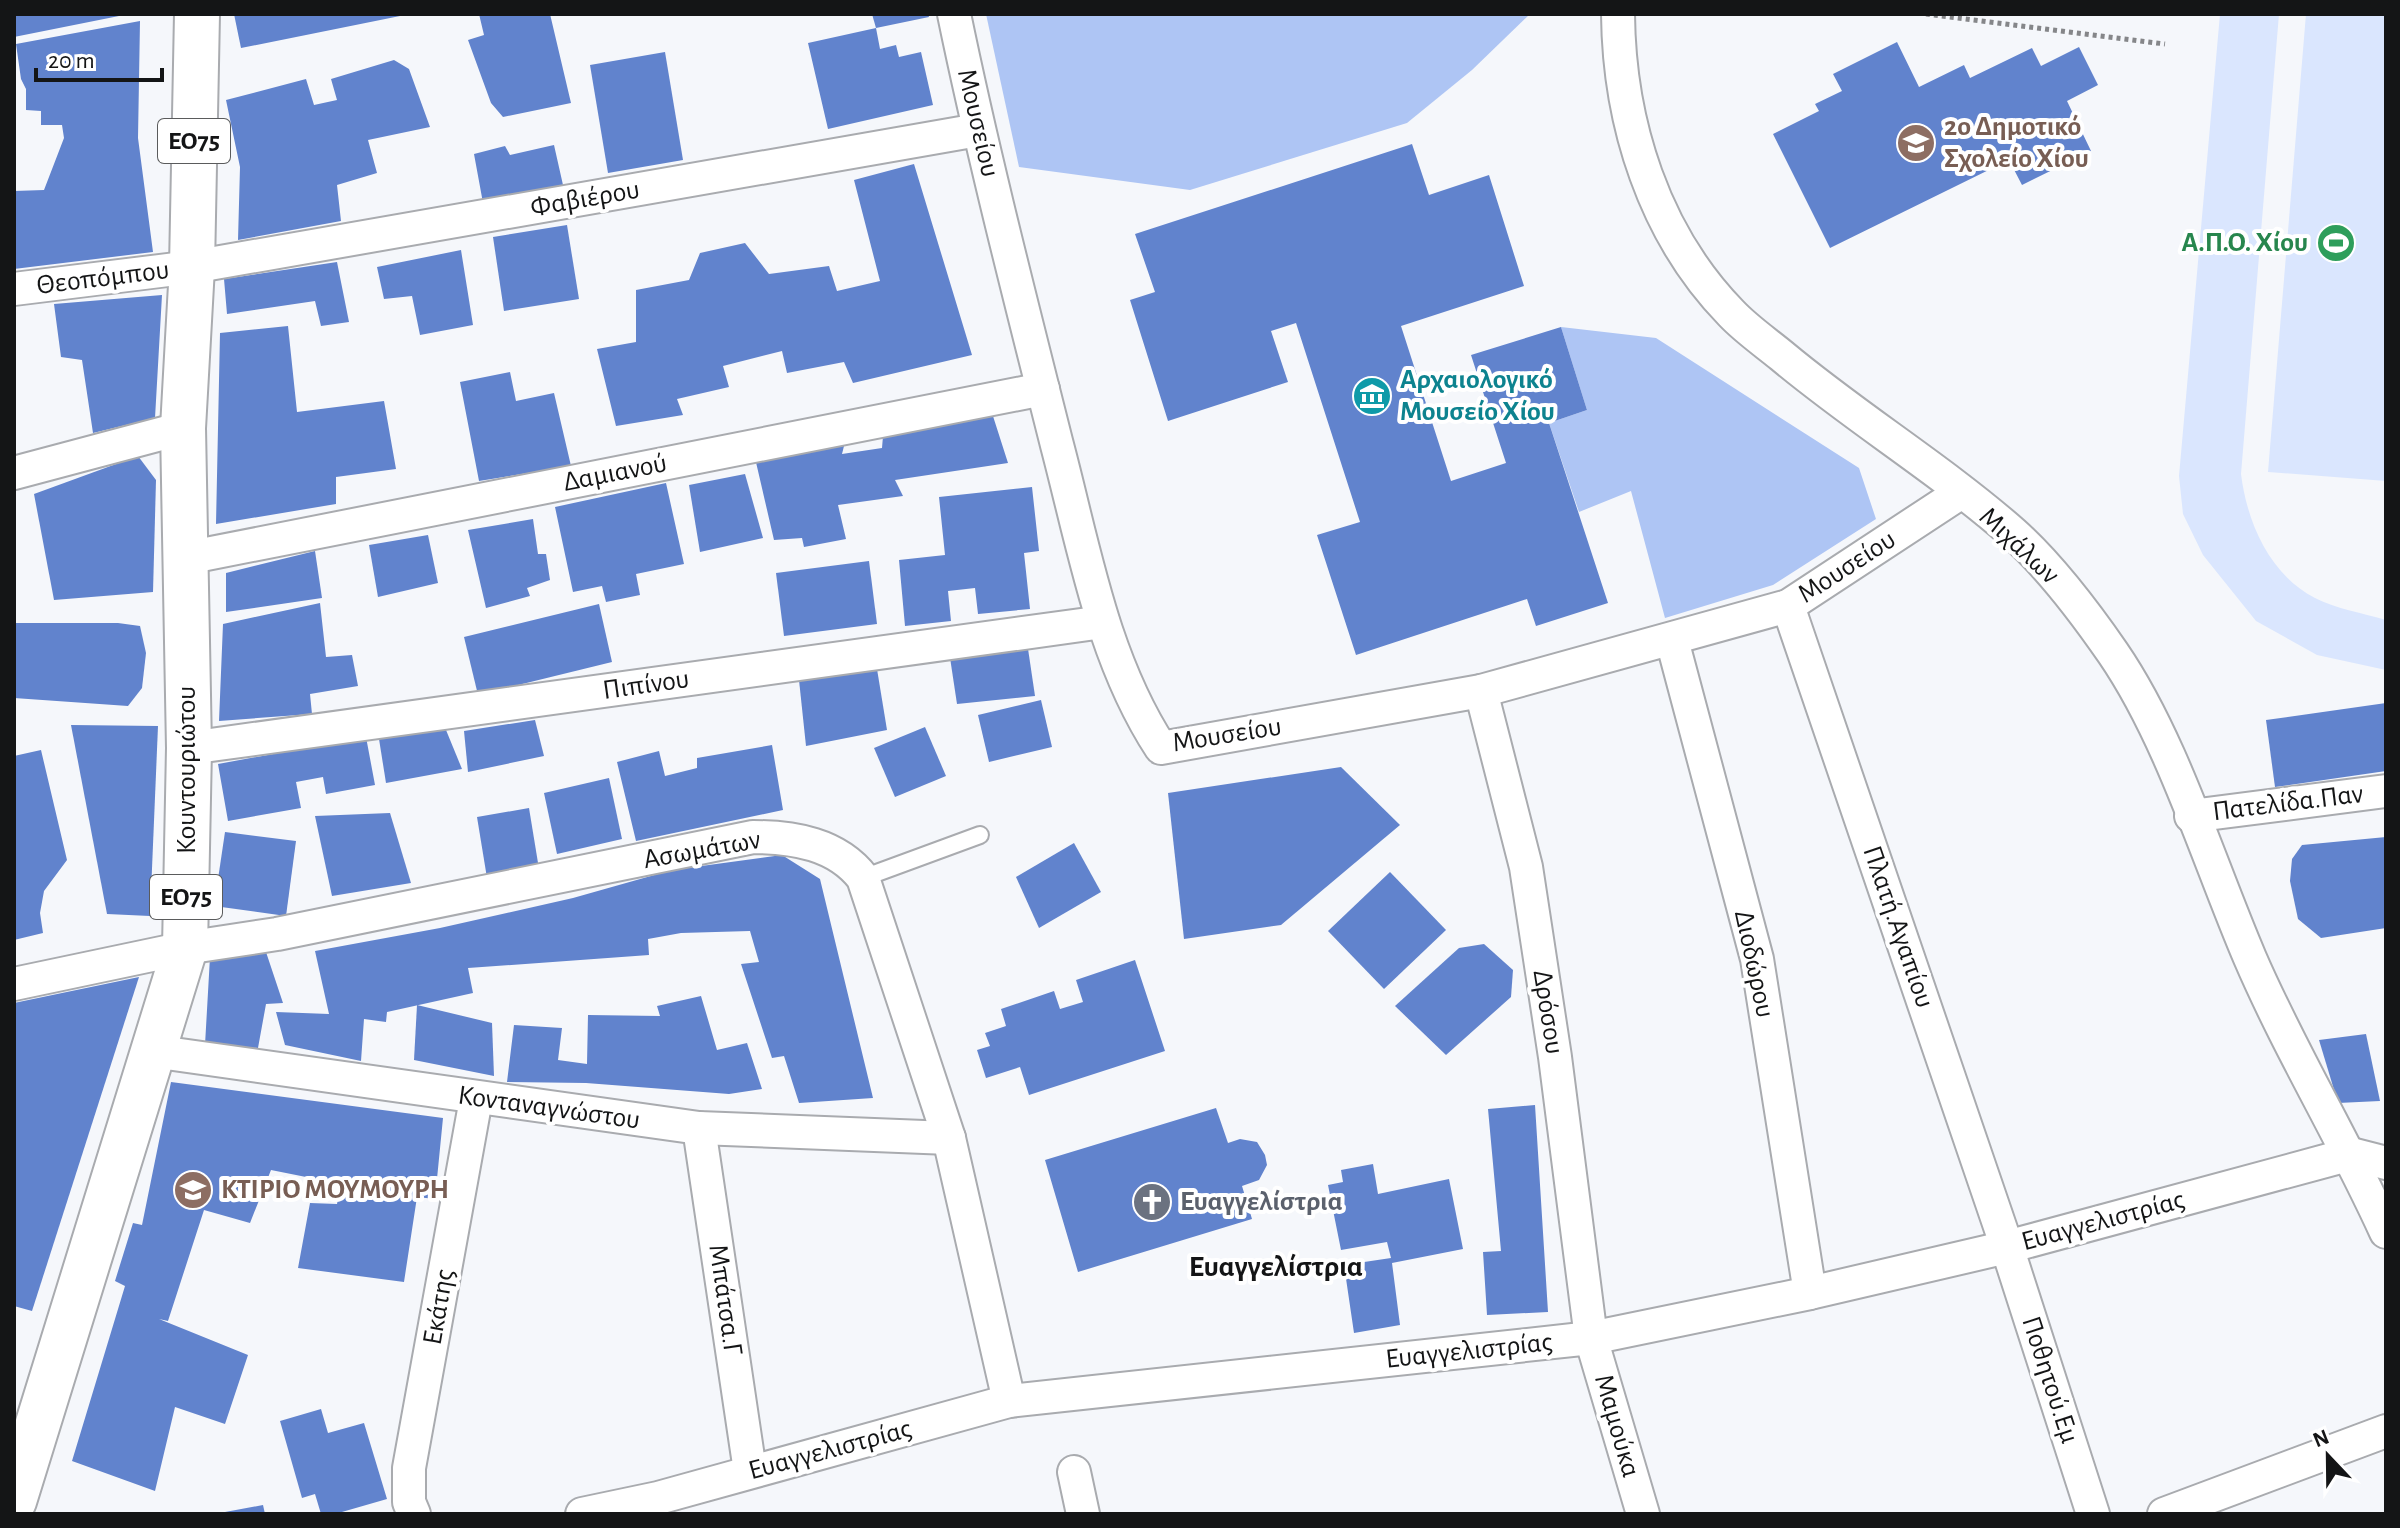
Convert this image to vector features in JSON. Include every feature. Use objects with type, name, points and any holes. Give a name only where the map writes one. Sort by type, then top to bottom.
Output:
[{"type":"main road","name":"Κουντουριώτου","points":[[14,1501],[25,1423],[185,948],[189,748],[183,428],[192,267],[197,14]]},
{"type":"street","name":"Μουσείου","points":[[954,14],[978,130],[1103,622],[1143,720],[1161,748],[1481,691],[1788,606],[1960,493]]},
{"type":"street","name":"Μιχάλων","points":[[1618,14],[1618,61],[1641,161],[1656,204],[1692,266],[1731,314],[1825,392],[2013,533],[2073,598],[2145,701],[2252,962],[2351,1154],[2386,1232]]},
{"type":"street","name":"Φαβιέρου","points":[[192,267],[978,130]]},
{"type":"street","name":"Θεοπόμπου","points":[[14,289],[192,267]]},
{"type":"street","name":"Δαμιανού","points":[[186,558],[1043,389]]},
{"type":"street","points":[[14,473],[183,428]]},
{"type":"street","name":"Πλατή.Αγαπίου","points":[[1788,606],[2007,1247]]},
{"type":"street","name":"Πιπίνου","points":[[189,748],[1103,622]]},
{"type":"street","name":"Διοδώρου","points":[[1672,640],[1757,959],[1810,1293]]},
{"type":"street","name":"Δρόσου","points":[[1481,691],[1526,867],[1555,1057],[1591,1338]]},
{"type":"street","name":"Πατελίδα.Παν","points":[[2191,816],[2386,791]]},
{"type":"street","name":"Ασωμάτων","points":[[14,984],[753,837],[783,837],[809,843],[852,864],[863,878]]},
{"type":"street","points":[[863,878],[949,1138],[1009,1401]]},
{"type":"street","name":"Κονταναγνώστου","points":[[152,1051],[699,1128],[949,1138]]},
{"type":"street","name":"Εκάτης","points":[[414,1514],[409,1502],[409,1468],[476,1099]]},
{"type":"street","name":"Μπάτσα.Γ","points":[[699,1128],[750,1471]]},
{"type":"street","points":[[2351,1154],[2386,1163]]},
{"type":"street","name":"Ευαγγελιστρίας","points":[[582,1514],[660,1506],[750,1471],[1009,1401],[1591,1338],[1810,1293],[2007,1247],[2351,1154]]},
{"type":"street","name":"Ποθητού.Εμ","points":[[2007,1247],[2093,1514]]},
{"type":"street","name":"Μαμούκα","points":[[1591,1338],[1643,1514]]},
{"type":"street","points":[[2164,1514],[2386,1431]]},
{"type":"street","points":[[1074,1472],[1083,1514]]},
{"type":"lane","points":[[863,878],[980,835]]},
{"type":"path","points":[[1926,14],[2165,44]]},
{"type":"shaded area","points":[[986,14],[1530,14],[1472,70],[1407,123],[1190,190],[1019,167]]},
{"type":"shaded area","points":[[2220,14],[2279,14],[2241,474],[2244,492],[2263,545],[2273,561],[2299,588],[2323,602],[2386,620],[2386,670],[2317,655],[2256,621],[2203,555],[2183,514],[2179,476]]},
{"type":"shaded area","name":"Α.Π.Ο. Χίου","points":[[2306,14],[2386,14],[2386,481],[2268,472]]},
{"type":"shaded area","points":[[1561,327],[1656,338],[1859,468],[1876,519],[1773,585],[1665,618],[1631,491],[1579,512],[1549,423],[1587,410]]},
{"type":"building","points":[[234,14],[405,14],[405,15],[241,48]]},
{"type":"building","points":[[479,14],[550,14],[571,103],[503,117],[491,103],[468,40],[484,35]]},
{"type":"building","points":[[872,14],[928,14],[929,17],[876,28]]},
{"type":"building","points":[[14,15],[124,15],[14,37]]},
{"type":"building","points":[[140,21],[138,138],[153,252],[14,269],[14,191],[44,190],[64,138],[62,125],[41,125],[41,111],[26,110],[26,89],[21,79],[16,44]]},
{"type":"building","points":[[876,28],[880,49],[896,45],[899,57],[921,52],[933,105],[828,129],[808,43]]},
{"type":"building","points":[[1897,42],[1919,87],[1964,65],[1970,78],[2032,48],[2041,66],[2079,47],[2098,85],[2067,101],[2091,151],[2022,185],[2009,160],[1830,248],[1773,134],[1819,111],[1815,104],[1842,91],[1833,74]]},
{"type":"building","points":[[665,52],[683,160],[608,173],[590,65]]},
{"type":"building","points":[[394,60],[409,69],[430,127],[368,140],[377,173],[337,185],[341,221],[238,240],[240,167],[226,100],[306,79],[314,105],[337,100],[331,79]]},
{"type":"building","name":"Αρχαιολογικό Μουσείο Χίου","points":[[1412,144],[1429,195],[1489,175],[1524,286],[1401,326],[1451,481],[1506,463],[1471,355],[1561,327],[1587,410],[1549,423],[1608,603],[1536,626],[1527,599],[1356,655],[1317,535],[1360,522],[1296,323],[1271,331],[1288,382],[1168,421],[1130,300],[1155,292],[1135,234]]},
{"type":"building","points":[[554,145],[563,185],[483,203],[474,154],[505,146],[510,155]]},
{"type":"building","points":[[914,164],[972,355],[853,383],[844,362],[787,373],[782,351],[723,366],[729,387],[677,399],[683,415],[616,426],[597,349],[636,342],[636,290],[689,280],[700,253],[745,243],[769,274],[829,266],[837,291],[880,281],[854,180]]},
{"type":"building","points":[[567,225],[579,299],[504,311],[493,237]]},
{"type":"building","points":[[461,250],[473,325],[420,335],[412,296],[384,299],[377,267]]},
{"type":"building","points":[[337,262],[349,322],[321,326],[315,301],[227,314],[224,279]]},
{"type":"building","points":[[162,295],[155,418],[93,433],[82,360],[61,357],[54,304]]},
{"type":"building","points":[[288,326],[297,412],[384,401],[396,469],[336,477],[336,504],[216,524],[220,333]]},
{"type":"building","points":[[510,372],[516,401],[554,393],[571,466],[479,481],[460,382]]},
{"type":"building","points":[[992,413],[1008,463],[895,480],[903,496],[838,505],[846,539],[804,547],[802,538],[774,540],[755,458],[845,442],[842,454],[882,448],[883,436]]},
{"type":"building","points":[[138,456],[156,480],[153,592],[54,600],[34,494]]},
{"type":"building","points":[[745,474],[763,538],[700,552],[689,485]]},
{"type":"building","points":[[666,483],[684,564],[636,574],[640,595],[606,602],[602,586],[573,592],[555,507]]},
{"type":"building","points":[[1032,487],[1039,551],[1024,553],[1030,609],[978,614],[975,588],[948,591],[951,621],[905,626],[899,560],[945,555],[939,497]]},
{"type":"building","points":[[533,519],[538,554],[546,554],[550,580],[527,588],[530,596],[486,608],[468,530]]},
{"type":"building","points":[[428,535],[438,583],[378,597],[369,545]]},
{"type":"building","points":[[315,551],[322,598],[226,612],[226,573]]},
{"type":"building","points":[[869,561],[877,624],[784,636],[776,573]]},
{"type":"building","points":[[320,603],[326,657],[352,655],[358,686],[310,694],[312,714],[219,721],[223,624]]},
{"type":"building","points":[[599,604],[612,662],[478,695],[464,637]]},
{"type":"building","points":[[14,623],[118,623],[140,626],[146,653],[142,688],[128,706],[14,698]]},
{"type":"building","points":[[1027,642],[1035,696],[957,704],[949,651]]},
{"type":"building","points":[[877,669],[887,730],[806,746],[799,680]]},
{"type":"building","points":[[1041,700],[1052,747],[989,762],[978,715]]},
{"type":"building","points":[[2386,703],[2386,771],[2275,787],[2266,720]]},
{"type":"building","points":[[535,720],[544,756],[468,772],[464,731]]},
{"type":"building","points":[[71,725],[158,726],[150,916],[107,914]]},
{"type":"building","points":[[925,727],[946,776],[895,797],[874,748]]},
{"type":"building","points":[[446,730],[462,769],[386,783],[379,739]]},
{"type":"building","points":[[366,737],[375,785],[326,794],[323,777],[296,782],[301,808],[228,821],[218,764]]},
{"type":"building","points":[[772,745],[783,810],[636,841],[617,762],[659,751],[665,776],[697,768],[697,758]]},
{"type":"building","points":[[41,750],[67,860],[44,891],[40,913],[43,933],[14,940],[14,756]]},
{"type":"building","points":[[1341,767],[1400,825],[1281,925],[1184,939],[1168,793]]},
{"type":"building","points":[[609,778],[622,839],[557,854],[544,793]]},
{"type":"building","points":[[529,808],[539,869],[487,878],[477,817]]},
{"type":"building","points":[[390,813],[411,883],[332,896],[315,816]]},
{"type":"building","points":[[225,832],[296,841],[286,916],[214,906]]},
{"type":"building","points":[[2386,837],[2386,928],[2321,938],[2298,919],[2290,881],[2292,859],[2302,845]]},
{"type":"building","points":[[1074,843],[1101,892],[1039,928],[1016,877]]},
{"type":"building","points":[[782,855],[820,879],[873,1098],[799,1103],[784,1056],[772,1058],[741,964],[759,962],[750,931],[681,933],[648,939],[649,955],[468,968],[473,993],[387,1012],[386,1022],[364,1019],[361,1061],[285,1045],[276,1012],[329,1014],[315,951],[440,928],[573,898],[672,870]]},
{"type":"building","points":[[1390,872],[1446,930],[1384,989],[1328,931]]},
{"type":"building","points":[[1484,944],[1513,970],[1511,997],[1446,1055],[1395,1006],[1459,948]]},
{"type":"building","points":[[266,952],[283,1003],[266,1004],[258,1048],[205,1045],[210,957]]},
{"type":"building","points":[[1135,960],[1165,1051],[1029,1095],[1020,1067],[986,1078],[977,1050],[990,1046],[985,1033],[1006,1026],[1001,1009],[1054,991],[1060,1009],[1083,1002],[1076,980]]},
{"type":"building","points":[[139,977],[32,1311],[14,1306],[14,1003]]},
{"type":"building","points":[[701,996],[717,1050],[747,1043],[762,1089],[729,1094],[586,1083],[507,1082],[514,1025],[562,1028],[558,1060],[587,1064],[588,1015],[660,1016],[657,1006]]},
{"type":"building","points":[[417,1005],[492,1023],[494,1076],[414,1060]]},
{"type":"building","points":[[2366,1034],[2380,1101],[2338,1103],[2319,1040]]},
{"type":"building","points":[[171,1082],[443,1118],[435,1199],[417,1197],[404,1282],[298,1268],[310,1203],[337,1204],[341,1184],[271,1170],[250,1223],[204,1210],[168,1321],[159,1319],[248,1355],[225,1424],[175,1407],[155,1491],[72,1461],[125,1286],[115,1281],[133,1223],[142,1225]]},
{"type":"building","points":[[1535,1105],[1548,1312],[1487,1315],[1483,1252],[1501,1251],[1488,1109]]},
{"type":"building","name":"Ευαγγελίστρια","points":[[1216,1108],[1228,1143],[1240,1139],[1257,1142],[1265,1155],[1267,1165],[1259,1180],[1242,1186],[1252,1219],[1078,1272],[1045,1160]]},
{"type":"building","points":[[1373,1164],[1378,1194],[1449,1179],[1463,1249],[1392,1263],[1400,1325],[1354,1333],[1344,1265],[1391,1258],[1387,1242],[1341,1250],[1328,1185],[1343,1182],[1341,1170]]},
{"type":"building","points":[[321,1409],[328,1433],[364,1423],[387,1499],[335,1514],[321,1514],[315,1494],[302,1498],[280,1421]]},
{"type":"building","points":[[263,1505],[265,1514],[225,1514],[225,1512]]},
{"type":"place","name":"2o Δημοτικό Σχολείο Χίου","points":[[1916,143]]},
{"type":"place","name":"Α.Π.Ο. Χίου","points":[[2336,243]]},
{"type":"place","name":"Αρχαιολογικό Μουσείο Χίου","points":[[1372,396]]},
{"type":"place","name":"ΚΤΙΡΙΟ ΜΟΥΜΟΥΡΗ","points":[[193,1190]]},
{"type":"place","name":"Ευαγγελίστρια","points":[[1152,1202]]},
{"type":"district","name":"Ευαγγελίστρια","points":[[1276,1267]]}]
